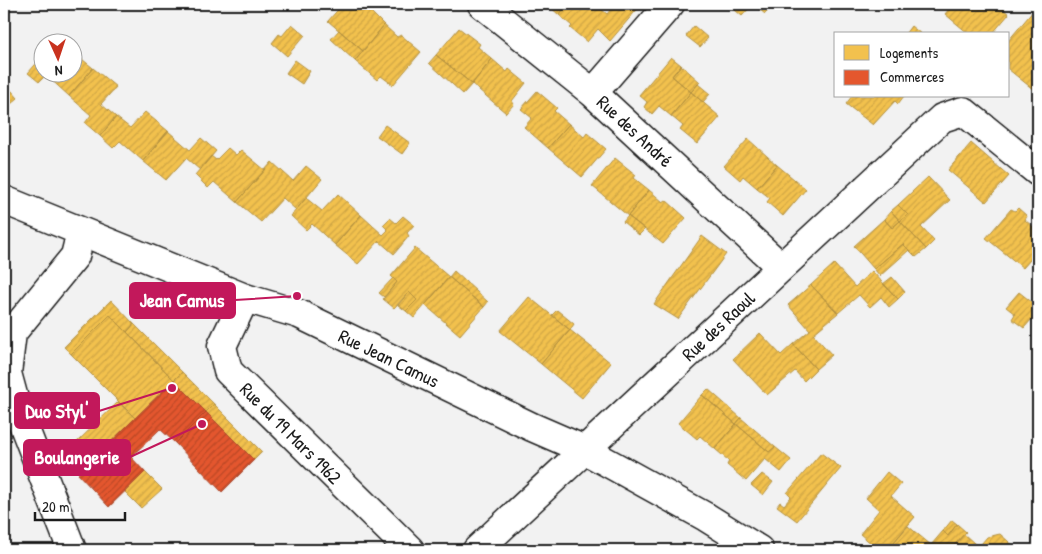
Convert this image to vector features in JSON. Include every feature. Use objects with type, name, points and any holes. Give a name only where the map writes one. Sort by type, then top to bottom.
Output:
[{"type":"street","name":"Rue des André","points":[[482,4],[593,92],[781,267]]},
{"type":"street","points":[[593,92],[670,4]]},
{"type":"street","name":"Rue des Raoul","points":[[477,550],[942,118],[963,111],[1038,172]]},
{"type":"street","name":"Rue Jean Camus","points":[[4,200],[245,298],[299,314],[532,427],[585,450],[706,517],[759,550]]},
{"type":"street","points":[[72,550],[16,406],[8,373],[12,333],[75,256],[81,232]]},
{"type":"street","name":"Rue du 19 Mars 1962","points":[[245,298],[222,346],[228,371],[410,550]]},
{"type":"building: Logements","points":[[343,4],[363,4],[384,25],[363,51],[328,21]]},
{"type":"building: Logements","points":[[540,4],[568,4],[559,15],[548,5],[544,8]]},
{"type":"building: Logements","points":[[568,4],[595,4],[607,14],[615,4],[637,4],[640,6],[610,41],[598,29],[587,42],[570,28],[572,26],[559,15]]},
{"type":"building: Logements","points":[[728,4],[753,4],[742,16]]},
{"type":"building: Logements","points":[[753,4],[774,4],[765,14]]},
{"type":"building: Logements","points":[[953,4],[997,4],[1009,14],[994,32],[967,32],[945,14]]},
{"type":"building: Logements","points":[[1034,10],[1038,14],[1038,25],[1032,34],[1038,39],[1038,85],[1034,90],[1010,71],[1010,39]]},
{"type":"building: Logements","points":[[292,24],[305,35],[287,56],[272,43],[279,34],[282,36]]},
{"type":"building: Logements","points":[[384,25],[397,37],[401,35],[421,52],[393,85],[381,76],[377,80],[355,61]]},
{"type":"building: Logements","points":[[694,26],[708,38],[700,47],[686,36]]},
{"type":"building: Logements","points":[[911,26],[918,32],[906,32]]},
{"type":"building: Logements","points":[[459,28],[480,44],[478,47],[492,59],[472,84],[436,55]]},
{"type":"building: Logements","points":[[339,30],[363,51],[355,61],[331,39]]},
{"type":"building: Logements","points":[[436,55],[472,84],[463,94],[429,63]]},
{"type":"building: Logements","points":[[671,57],[681,65],[672,76],[691,92],[671,116],[659,106],[652,114],[644,107],[647,102],[639,95]]},
{"type":"building: Logements","points":[[82,59],[93,68],[82,81]]},
{"type":"building: Logements","points":[[492,59],[507,72],[509,69],[526,83],[512,101],[514,104],[506,113],[472,84]]},
{"type":"building: Logements","points":[[295,60],[310,71],[302,84],[286,73]]},
{"type":"building: Logements","points":[[681,65],[700,82],[691,92],[672,76]]},
{"type":"building: Logements","points":[[32,68],[32,76],[28,73]]},
{"type":"building: Logements","points":[[93,68],[116,87],[101,104],[116,117],[100,136],[85,123],[91,115],[69,96]]},
{"type":"building: Logements","points":[[4,82],[18,98],[4,110]]},
{"type":"building: Logements","points":[[54,82],[81,82],[69,96]]},
{"type":"building: Logements","points":[[698,84],[710,94],[703,102],[691,92]]},
{"type":"building: Logements","points":[[537,91],[557,108],[554,111],[569,124],[548,148],[524,127],[532,118],[521,109]]},
{"type":"building: Logements","points":[[691,92],[720,117],[697,144],[680,130],[683,126],[671,116]]},
{"type":"building: Logements","points":[[850,98],[902,98],[898,104],[895,101],[873,125],[846,104]]},
{"type":"building: Logements","points":[[145,112],[168,131],[143,161],[120,141],[113,148],[100,136],[116,117],[130,128]]},
{"type":"building: Logements","points":[[569,124],[584,137],[587,133],[606,149],[582,177],[548,148]]},
{"type":"building: Logements","points":[[385,125],[410,143],[402,154],[377,136]]},
{"type":"building: Logements","points":[[168,131],[190,150],[201,138],[216,151],[200,170],[186,158],[166,180],[143,161]]},
{"type":"building: Logements","points":[[748,139],[777,165],[757,188],[743,176],[740,180],[724,166]]},
{"type":"building: Logements","points":[[971,143],[1009,176],[986,202],[948,170]]},
{"type":"building: Logements","points":[[228,148],[236,155],[241,150],[265,170],[237,202],[214,182],[208,188],[195,175],[211,156],[216,160]]},
{"type":"building: Logements","points":[[615,158],[636,175],[634,178],[649,190],[628,216],[592,186]]},
{"type":"building: Logements","points":[[272,162],[293,181],[306,166],[322,179],[296,210],[283,198],[261,222],[237,202]]},
{"type":"building: Logements","points":[[777,165],[806,189],[783,216],[767,202],[770,198],[757,188]]},
{"type":"building: Logements","points":[[928,177],[950,200],[921,227],[934,241],[926,249],[900,221],[908,215],[898,205]]},
{"type":"building: Logements","points":[[649,190],[663,202],[666,200],[686,218],[663,244],[628,216]]},
{"type":"building: Logements","points":[[338,194],[361,215],[335,245],[312,224],[306,230],[291,216],[306,198],[322,211]]},
{"type":"building: Logements","points":[[898,205],[908,215],[900,221],[891,211]]},
{"type":"building: Logements","points":[[1018,208],[1027,216],[1025,220],[1038,231],[1038,251],[1023,268],[986,238],[1011,209],[1015,211]]},
{"type":"building: Logements","points":[[891,211],[900,221],[892,228],[884,219]]},
{"type":"building: Logements","points":[[361,215],[383,235],[388,230],[383,225],[390,218],[396,223],[403,216],[414,225],[407,233],[409,236],[394,254],[379,241],[358,264],[335,245]]},
{"type":"building: Logements","points":[[628,216],[645,229],[639,235],[623,222]]},
{"type":"building: Logements","points":[[884,219],[892,228],[900,221],[926,249],[916,257],[903,244],[874,269],[854,246]]},
{"type":"building: Logements","points":[[702,236],[726,254],[678,319],[654,304]]},
{"type":"building: Logements","points":[[903,244],[909,250],[880,276],[874,269]]},
{"type":"building: Logements","points":[[415,248],[449,277],[414,318],[406,311],[417,300],[409,292],[394,308],[383,299],[397,282],[391,276]]},
{"type":"building: Logements","points":[[834,264],[855,287],[872,271],[898,299],[889,307],[881,297],[870,307],[859,295],[838,313],[811,285]]},
{"type":"building: Logements","points":[[454,271],[488,302],[484,307],[449,277]]},
{"type":"building: Logements","points":[[449,277],[484,307],[460,335],[425,305]]},
{"type":"building: Logements","points":[[892,277],[905,292],[898,299],[883,284]]},
{"type":"building: Logements","points":[[393,278],[397,282],[384,297],[379,293]]},
{"type":"building: Logements","points":[[811,285],[838,313],[813,334],[832,355],[816,369],[793,344],[810,330],[788,305]]},
{"type":"building: Logements","points":[[409,292],[417,300],[406,311],[398,305]]},
{"type":"building: Logements","points":[[1019,292],[1038,307],[1038,324],[1032,319],[1024,328],[1012,319],[1015,314],[1006,307]]},
{"type":"building: Logements","points":[[529,297],[570,330],[541,364],[500,331]]},
{"type":"building: Logements","points":[[111,300],[134,324],[127,332],[110,315],[71,354],[64,347]]},
{"type":"building: Logements","points":[[557,310],[574,324],[570,330],[552,315]]},
{"type":"building: Logements","points":[[110,315],[174,380],[135,418],[71,354]]},
{"type":"building: Logements","points":[[134,324],[182,372],[174,380],[127,332]]},
{"type":"building: Logements","points":[[570,330],[611,363],[582,398],[541,364]]},
{"type":"building: Logements","points":[[760,333],[781,355],[793,344],[816,369],[804,381],[795,371],[767,395],[733,359]]},
{"type":"building: Logements","points":[[182,372],[214,404],[206,412],[174,380]]},
{"type":"building: Logements","points":[[708,389],[741,418],[736,424],[702,395]]},
{"type":"building: Logements","points":[[702,395],[736,424],[715,449],[700,436],[697,439],[678,423]]},
{"type":"building: Logements","points":[[118,402],[135,418],[91,461],[75,444]]},
{"type":"building: Logements","points":[[214,404],[262,452],[254,460],[206,412]]},
{"type":"building: Logements","points":[[741,418],[775,447],[769,452],[736,424]]},
{"type":"building: Logements","points":[[736,424],[769,452],[775,447],[791,460],[781,472],[765,459],[746,481],[727,465],[729,461],[715,449]]},
{"type":"building: Logements","points":[[821,453],[841,468],[797,521],[777,506],[780,502],[784,505],[791,497],[787,493]]},
{"type":"building: Logements","points":[[145,472],[162,489],[141,508],[125,492]]},
{"type":"building: Logements","points":[[887,472],[901,484],[891,496],[915,517],[887,550],[879,550],[860,534],[879,510],[866,498]]},
{"type":"building: Logements","points":[[762,474],[773,482],[763,495],[751,485]]},
{"type":"building: Logements","points":[[952,520],[957,524],[948,536],[943,531]]},
{"type":"building: Logements","points":[[957,524],[966,532],[950,550],[887,550],[908,526],[931,545],[943,531],[948,536]]},
{"type":"building: Logements","points":[[964,534],[975,544],[969,550],[950,550]]},
{"type":"building: Logements","points":[[1000,534],[1017,549],[976,550],[987,537]]},
{"type":"building: Commerces","points":[[174,380],[206,412],[175,443],[160,429],[131,457],[145,472],[109,507],[78,474]]},
{"type":"building: Commerces","points":[[206,412],[254,460],[222,492],[175,443]]},
{"type":"place","name":"Jean Camus","points":[[297,296]]},
{"type":"place","name":"Duo Styl'","points":[[172,388]]},
{"type":"place","name":"Boulangerie","points":[[202,424]]}]
